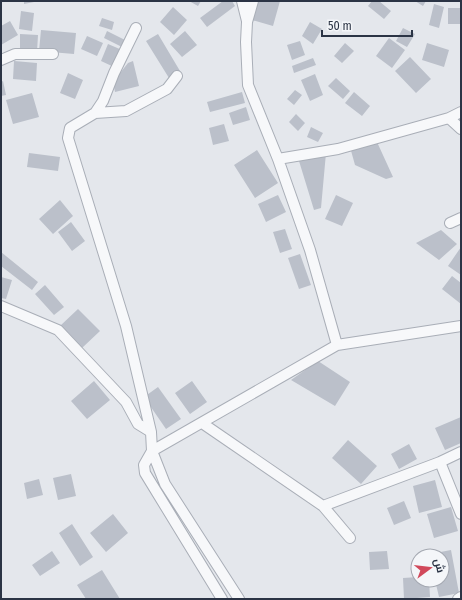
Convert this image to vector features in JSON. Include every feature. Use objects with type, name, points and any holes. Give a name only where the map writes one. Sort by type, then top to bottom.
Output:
[{"type":"street","points":[[242,1],[247,22],[248,85],[278,160],[310,250],[337,345]]},
{"type":"street","points":[[247,22],[253,1]]},
{"type":"street","points":[[136,28],[114,73],[103,101],[95,113],[70,128],[68,138],[126,326],[151,432],[152,451],[165,484],[240,599]]},
{"type":"street","points":[[1,60],[15,54],[53,54]]},
{"type":"street","points":[[95,113],[126,111],[167,89],[177,76]]},
{"type":"street","points":[[278,160],[338,149],[449,118],[461,112]]},
{"type":"street","points":[[449,118],[461,129]]},
{"type":"street","points":[[450,222],[461,218]]},
{"type":"street","points":[[1,306],[58,330],[126,402],[138,424],[151,432]]},
{"type":"street","points":[[222,599],[145,473],[144,465],[152,451],[337,345],[461,326]]},
{"type":"street","points":[[202,422],[323,506],[350,538]]},
{"type":"street","points":[[323,506],[440,462],[461,452]]},
{"type":"street","points":[[440,462],[461,514]]},
{"type":"building","points":[[24,1],[34,1],[34,2],[24,4]]},
{"type":"building","points":[[189,1],[201,1],[198,6]]},
{"type":"building","points":[[223,1],[232,1],[235,6],[207,27],[200,18]]},
{"type":"building","points":[[257,1],[280,1],[273,26],[252,20]]},
{"type":"building","points":[[372,1],[379,1],[391,11],[384,19],[368,6]]},
{"type":"building","points":[[415,1],[426,1],[423,6]]},
{"type":"building","points":[[434,4],[444,7],[439,28],[429,25]]},
{"type":"building","points":[[173,7],[187,20],[174,35],[160,22]]},
{"type":"building","points":[[448,8],[461,8],[461,24],[448,24]]},
{"type":"building","points":[[21,11],[34,13],[32,31],[19,29]]},
{"type":"building","points":[[102,18],[114,22],[112,30],[99,26]]},
{"type":"building","points":[[10,21],[18,35],[1,45],[1,26]]},
{"type":"building","points":[[310,22],[322,29],[313,44],[302,36]]},
{"type":"building","points":[[403,28],[415,34],[407,47],[396,41]]},
{"type":"building","points":[[41,30],[76,33],[74,54],[39,51]]},
{"type":"building","points":[[107,31],[125,40],[122,47],[104,38]]},
{"type":"building","points":[[185,31],[197,45],[182,57],[170,44]]},
{"type":"building","points":[[20,34],[38,35],[37,52],[20,51]]},
{"type":"building","points":[[158,34],[180,71],[169,78],[146,41]]},
{"type":"building","points":[[87,36],[103,43],[97,56],[81,49]]},
{"type":"building","points":[[389,38],[405,50],[392,68],[376,56]]},
{"type":"building","points":[[300,41],[305,55],[292,60],[287,45]]},
{"type":"building","points":[[345,43],[354,51],[342,63],[334,56]]},
{"type":"building","points":[[427,43],[449,50],[444,67],[422,60]]},
{"type":"building","points":[[108,44],[122,50],[114,67],[101,61]]},
{"type":"building","points":[[410,57],[431,79],[416,93],[395,71]]},
{"type":"building","points":[[313,58],[316,65],[294,73],[292,66]]},
{"type":"building","points":[[14,61],[37,63],[36,81],[13,79]]},
{"type":"building","points":[[133,61],[139,86],[115,92],[113,82],[128,63]]},
{"type":"building","points":[[68,73],[83,80],[75,99],[60,93]]},
{"type":"building","points":[[315,74],[323,95],[310,101],[301,80]]},
{"type":"building","points":[[336,78],[350,91],[343,99],[328,86]]},
{"type":"building","points":[[3,81],[6,95],[1,96],[1,82]]},
{"type":"building","points":[[295,90],[302,95],[294,105],[287,99]]},
{"type":"building","points":[[242,92],[245,103],[210,112],[207,102]]},
{"type":"building","points":[[354,92],[370,106],[362,116],[345,103]]},
{"type":"building","points":[[32,93],[39,117],[13,124],[6,100]]},
{"type":"building","points":[[246,107],[250,120],[233,125],[229,113]]},
{"type":"building","points":[[296,114],[305,123],[298,131],[289,122]]},
{"type":"building","points":[[224,124],[229,141],[213,145],[209,128]]},
{"type":"building","points":[[311,127],[323,133],[318,142],[307,137]]},
{"type":"building","points":[[377,142],[393,177],[386,179],[355,165],[350,147]]},
{"type":"building","points":[[257,150],[278,183],[255,198],[234,165]]},
{"type":"building","points":[[29,153],[60,157],[58,171],[27,167]]},
{"type":"building","points":[[326,153],[321,208],[314,210],[299,161]]},
{"type":"building","points":[[278,195],[286,212],[266,222],[258,204]]},
{"type":"building","points":[[336,195],[353,203],[342,226],[325,219]]},
{"type":"building","points":[[60,200],[73,216],[53,234],[39,219]]},
{"type":"building","points":[[71,222],[85,241],[72,251],[58,232]]},
{"type":"building","points":[[285,229],[292,249],[280,253],[273,232]]},
{"type":"building","points":[[441,230],[457,244],[439,260],[416,243]]},
{"type":"building","points":[[461,247],[461,275],[448,266]]},
{"type":"building","points":[[1,252],[38,282],[32,290],[1,266]]},
{"type":"building","points":[[300,254],[311,285],[299,289],[288,258]]},
{"type":"building","points":[[452,276],[461,283],[461,304],[442,289]]},
{"type":"building","points":[[1,277],[12,280],[6,299],[1,298]]},
{"type":"building","points":[[45,285],[64,307],[54,315],[35,294]]},
{"type":"building","points":[[78,309],[100,331],[82,348],[60,326]]},
{"type":"building","points":[[318,361],[350,382],[335,406],[291,380]]},
{"type":"building","points":[[94,381],[110,400],[87,419],[71,401]]},
{"type":"building","points":[[192,381],[207,402],[190,414],[175,393]]},
{"type":"building","points":[[158,387],[181,419],[166,429],[144,397]]},
{"type":"building","points":[[461,417],[461,443],[445,450],[435,428]]},
{"type":"building","points":[[348,440],[377,466],[361,484],[332,458]]},
{"type":"building","points":[[409,444],[417,459],[399,469],[391,454]]},
{"type":"building","points":[[71,474],[76,496],[58,500],[53,478]]},
{"type":"building","points":[[39,479],[43,495],[27,499],[24,483]]},
{"type":"building","points":[[435,480],[442,507],[419,513],[413,486]]},
{"type":"building","points":[[404,501],[411,518],[394,525],[387,508]]},
{"type":"building","points":[[451,507],[458,531],[434,538],[427,514]]},
{"type":"building","points":[[113,514],[128,533],[106,552],[90,533]]},
{"type":"building","points":[[72,524],[93,557],[80,566],[59,533]]},
{"type":"building","points":[[450,550],[459,593],[439,597],[437,588],[450,588]]},
{"type":"building","points":[[52,551],[60,563],[40,576],[32,565]]},
{"type":"building","points":[[387,551],[389,569],[370,570],[369,552]]},
{"type":"building","points":[[102,570],[120,599],[86,599],[77,585]]},
{"type":"building","points":[[403,578],[410,578],[410,588],[429,588],[430,597],[404,599]]}]
